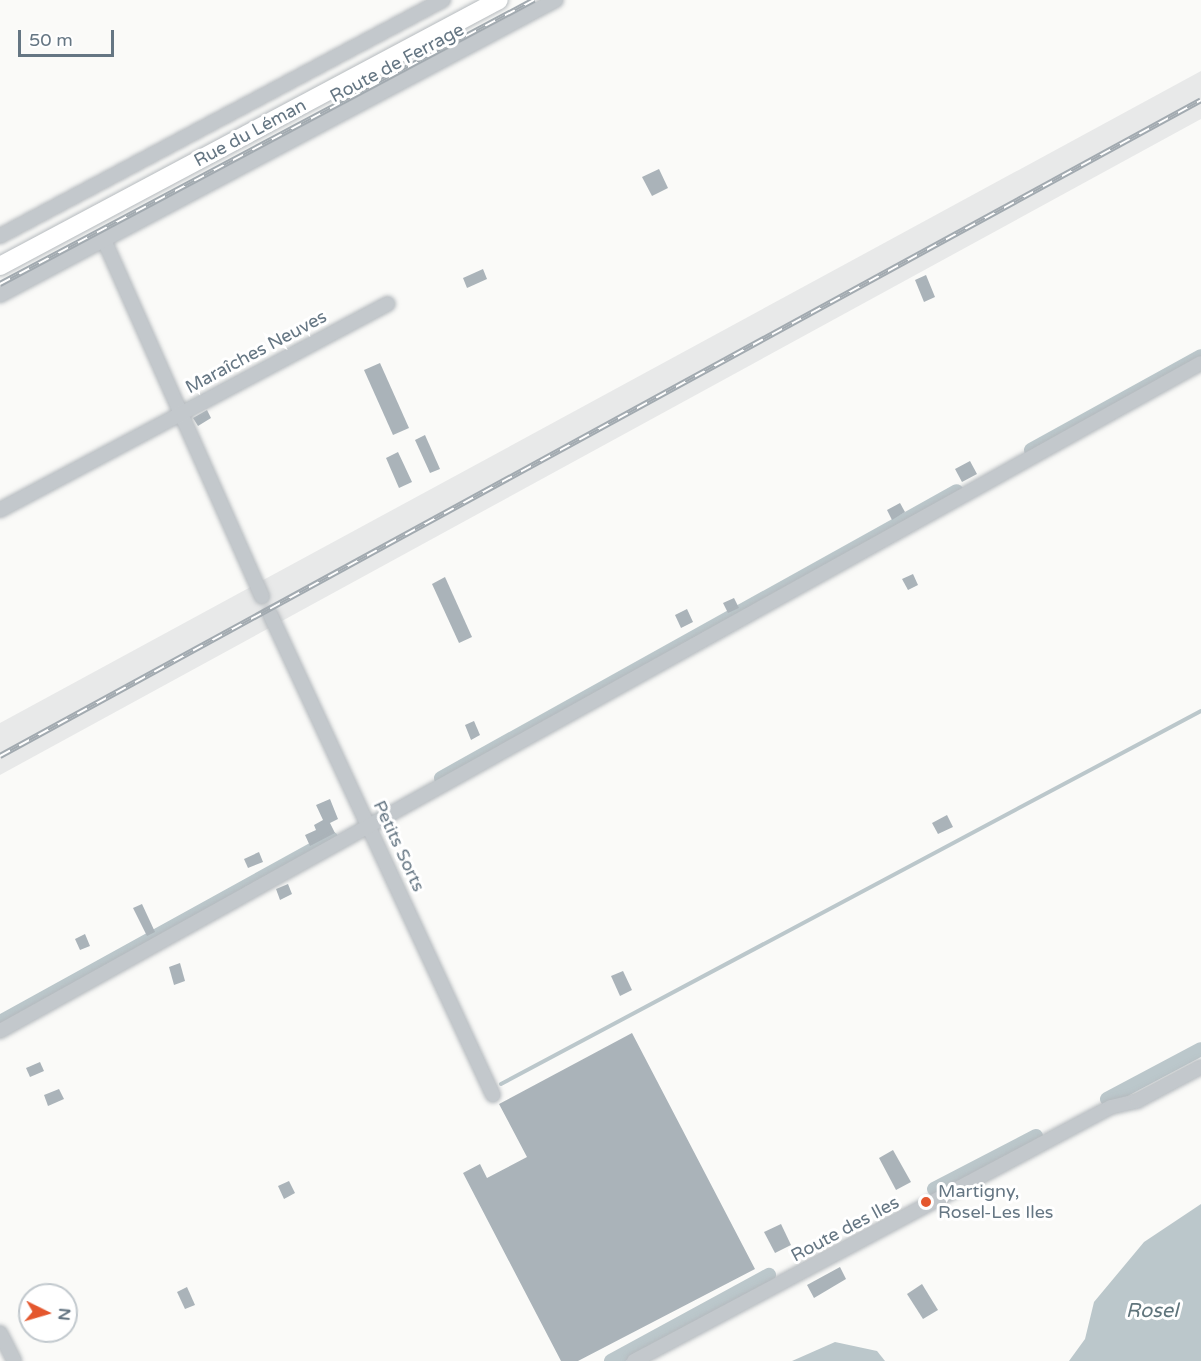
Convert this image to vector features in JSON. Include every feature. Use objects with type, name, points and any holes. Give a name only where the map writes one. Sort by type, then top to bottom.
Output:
[{"type":"main road","name":"Rue du Léman","points":[[0,266],[499,0]]},
{"type":"street","points":[[0,236],[443,0]]},
{"type":"street","name":"Route de Ferrage","points":[[0,295],[556,0]]},
{"type":"street","name":"Maraîches Neuves","points":[[104,240],[181,413],[388,304]]},
{"type":"street","points":[[0,1031],[371,827],[1201,363]]},
{"type":"street","points":[[0,510],[181,413],[262,597]]},
{"type":"street","name":"Petits Sorts","points":[[270,614],[371,827],[493,1095]]},
{"type":"street","name":"Route des Iles","points":[[634,1361],[1111,1107],[1137,1101],[1201,1067]]},
{"type":"street","points":[[0,1333],[14,1361]]},
{"type":"shaded area","points":[[1201,71],[1201,119],[0,775],[0,723]]},
{"type":"water","name":"Rosel","points":[[1201,1204],[1201,1361],[1069,1361],[1085,1339],[1094,1302],[1144,1242]]},
{"type":"water","points":[[835,1342],[877,1351],[885,1361],[792,1361]]},
{"type":"building","points":[[659,169],[668,188],[652,196],[642,177]]},
{"type":"building","points":[[483,269],[487,279],[467,288],[463,278]]},
{"type":"building","points":[[926,275],[935,297],[924,302],[915,280]]},
{"type":"building","points":[[380,363],[409,428],[393,435],[364,370]]},
{"type":"building","points":[[207,410],[211,418],[198,426],[193,418]]},
{"type":"building","points":[[425,435],[440,469],[430,473],[415,440]]},
{"type":"building","points":[[398,452],[412,482],[399,488],[386,458]]},
{"type":"building","points":[[970,461],[977,474],[962,482],[955,469]]},
{"type":"building","points":[[900,503],[905,512],[892,520],[887,510]]},
{"type":"building","points":[[913,574],[918,585],[908,590],[902,579]]},
{"type":"building","points":[[445,577],[472,637],[459,643],[432,584]]},
{"type":"building","points":[[734,598],[739,608],[728,613],[723,603]]},
{"type":"building","points":[[687,609],[693,622],[681,628],[675,615]]},
{"type":"building","points":[[474,721],[480,735],[471,740],[465,725]]},
{"type":"building","points":[[330,799],[338,819],[330,823],[335,833],[310,846],[305,835],[316,830],[314,825],[323,820],[316,805]]},
{"type":"building","points":[[947,815],[953,827],[938,834],[932,823]]},
{"type":"building","points":[[259,852],[263,862],[248,868],[244,859]]},
{"type":"building","points":[[288,884],[292,894],[280,900],[276,889]]},
{"type":"building","points":[[142,904],[155,932],[147,936],[133,908]]},
{"type":"building","points":[[85,934],[90,946],[80,950],[75,939]]},
{"type":"building","points":[[180,963],[185,981],[174,985],[169,967]]},
{"type":"building","points":[[623,971],[632,990],[620,996],[611,976]]},
{"type":"building","points":[[632,1033],[755,1269],[578,1361],[561,1361],[463,1173],[480,1164],[487,1178],[527,1157],[499,1104]]},
{"type":"building","points":[[40,1062],[44,1071],[30,1077],[26,1068]]},
{"type":"building","points":[[59,1089],[64,1099],[48,1106],[44,1095]]},
{"type":"building","points":[[893,1150],[911,1182],[896,1190],[879,1158]]},
{"type":"building","points":[[289,1181],[295,1193],[284,1199],[278,1186]]},
{"type":"building","points":[[781,1224],[791,1245],[775,1253],[764,1232]]},
{"type":"building","points":[[840,1267],[846,1279],[814,1298],[807,1285]]},
{"type":"building","points":[[922,1284],[938,1310],[923,1319],[907,1294]]},
{"type":"building","points":[[187,1287],[195,1305],[185,1309],[177,1292]]},
{"type":"waterway","points":[[1031,450],[1201,356]]},
{"type":"waterway","points":[[441,778],[957,491]]},
{"type":"waterway","points":[[501,1084],[1201,711]]},
{"type":"waterway","points":[[0,1022],[332,839]]},
{"type":"waterway","points":[[1107,1099],[1201,1049]]},
{"type":"waterway","points":[[934,1189],[1036,1136]]},
{"type":"waterway","points":[[611,1361],[769,1275]]},
{"type":"railway","points":[[0,284],[534,0]]},
{"type":"railway","points":[[0,756],[1201,100]]},
{"type":"place","name":"Martigny, Rosel-Les Iles","points":[[926,1202]]}]
